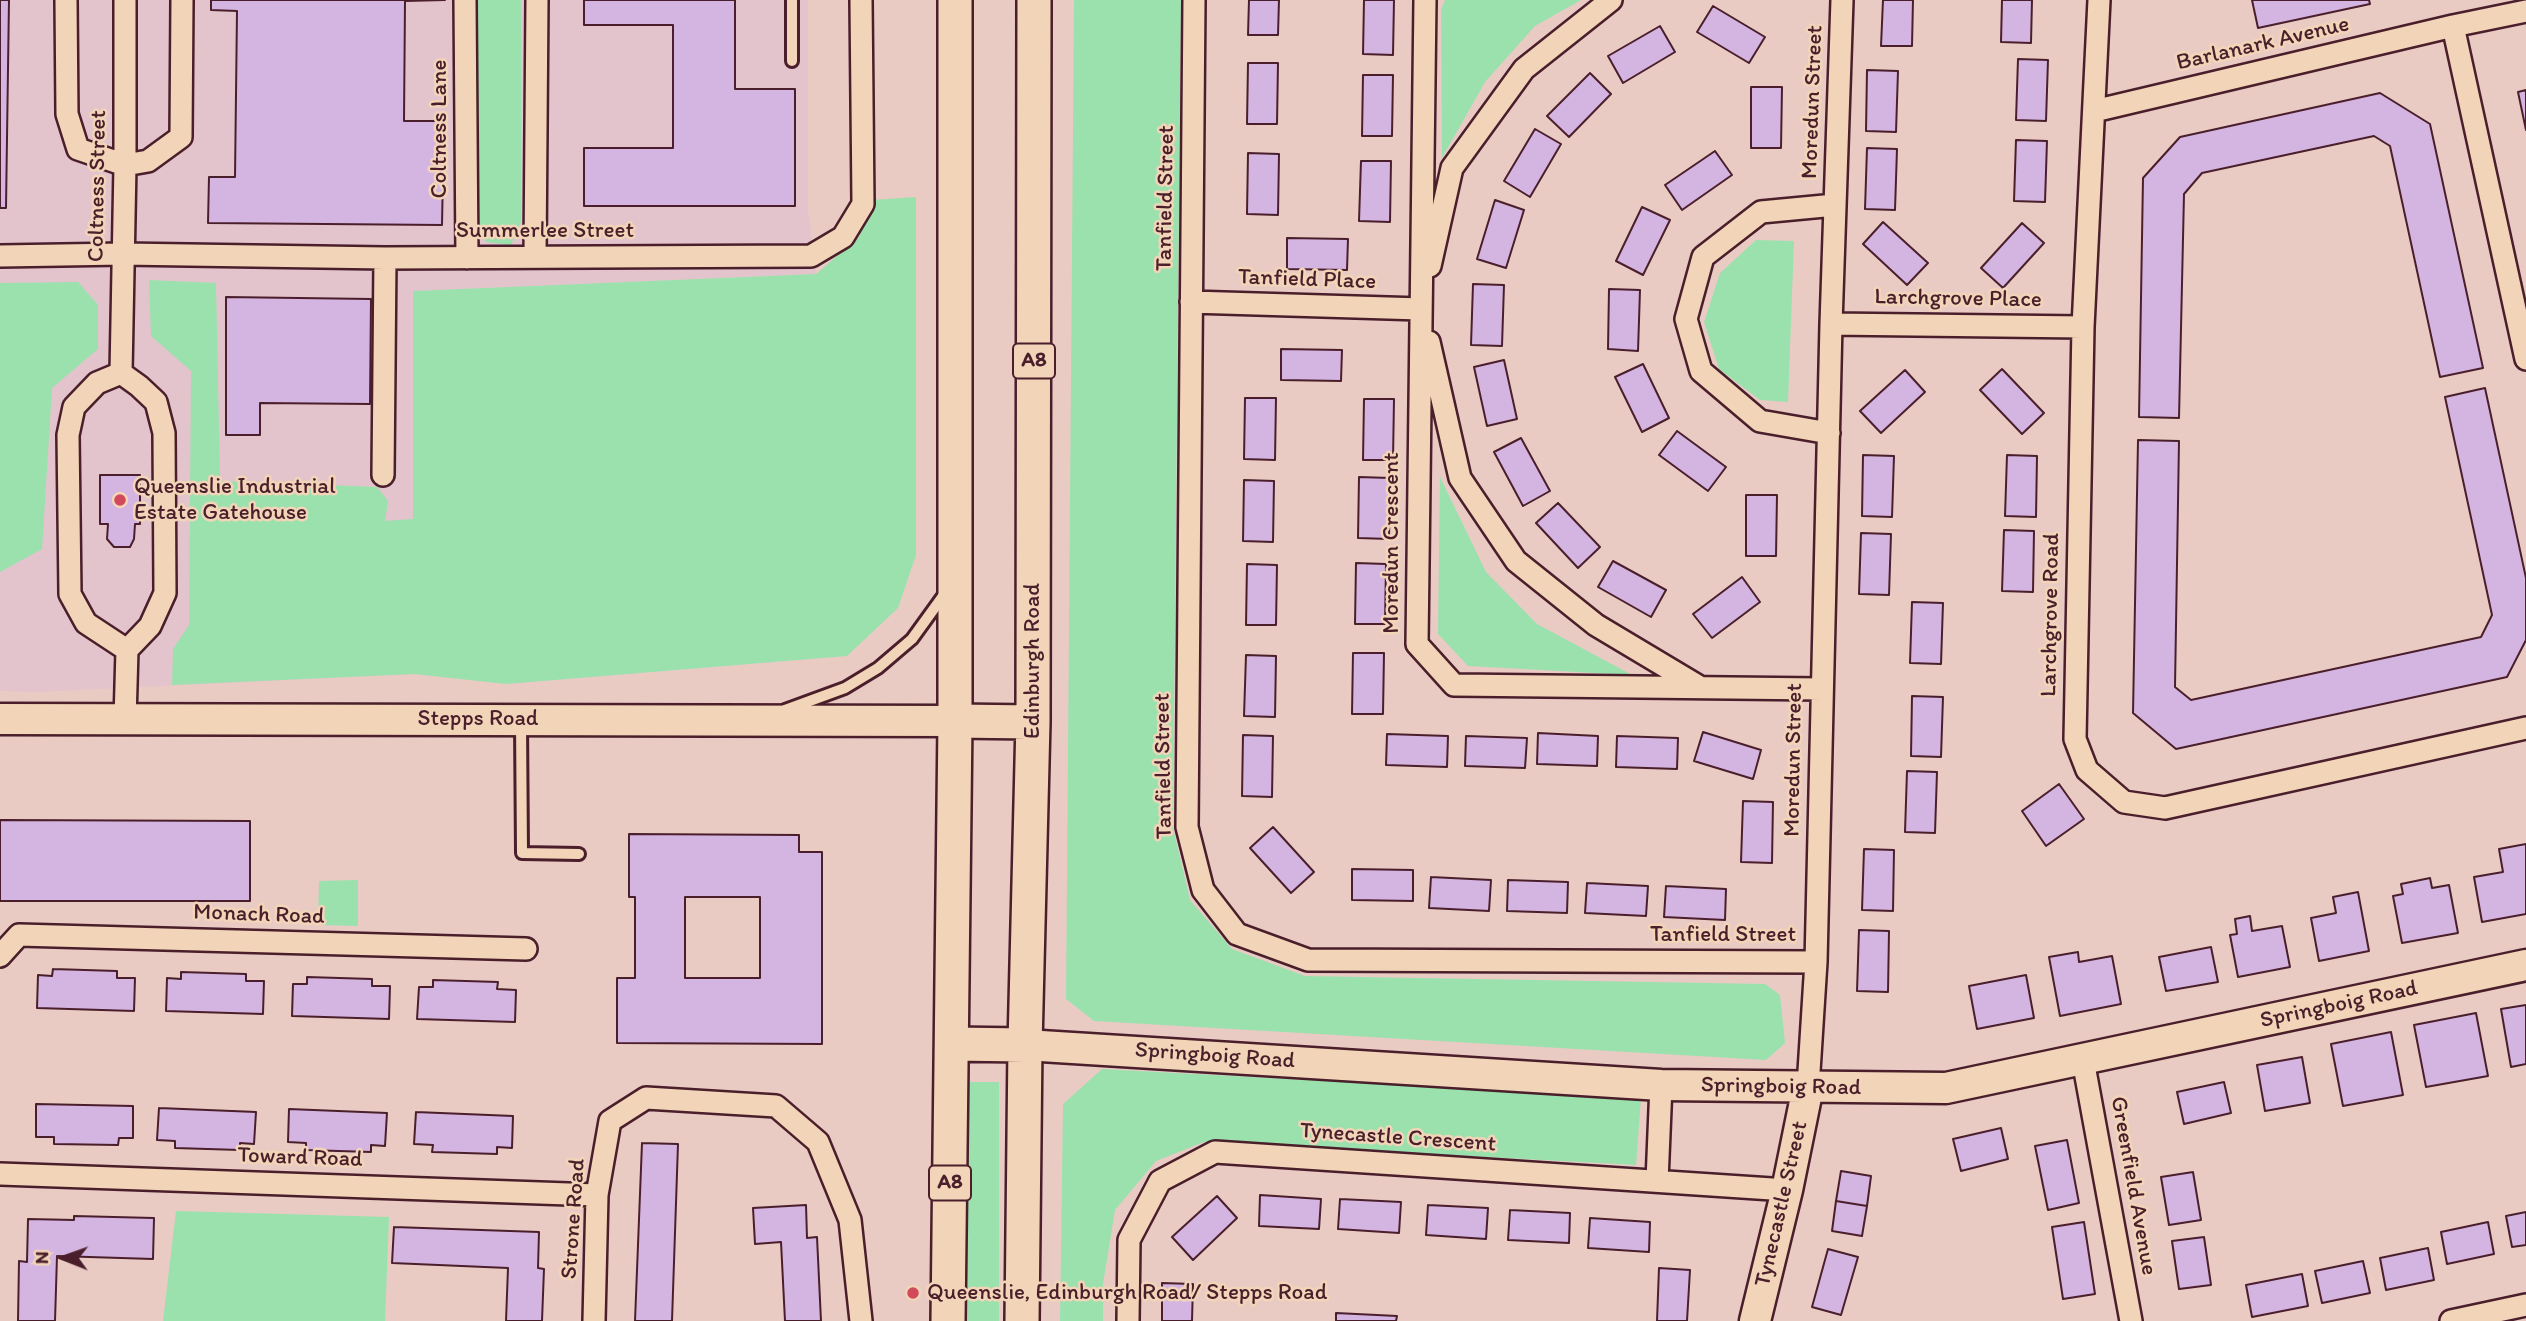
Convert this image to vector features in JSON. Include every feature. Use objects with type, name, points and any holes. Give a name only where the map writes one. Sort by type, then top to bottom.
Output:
[{"type":"main road","name":"A8","points":[[948,1321],[955,721],[954,0]]},
{"type":"main road","name":"Edinburgh Road","points":[[1022,1321],[1033,722],[1034,0]]},
{"type":"main road","name":"Stepps Road","points":[[0,719],[955,721]]},
{"type":"main road","points":[[955,721],[1033,722]]},
{"type":"main road","name":"Springboig Road","points":[[1025,1045],[1661,1085],[1946,1088],[2526,965]]},
{"type":"main road","points":[[951,1044],[1025,1045]]},
{"type":"main road","name":"Tynecastle Street","points":[[1755,1321],[1787,1190],[1808,1087]]},
{"type":"street","points":[[66,0],[66,114],[78,149],[125,165],[148,162],[181,137],[182,0]]},
{"type":"street","name":"Coltness Street","points":[[121,373],[125,0]]},
{"type":"street","name":"Coltness Lane","points":[[466,0],[467,258]]},
{"type":"street","points":[[535,257],[537,0]]},
{"type":"street","name":"Summerlee Street","points":[[0,256],[811,256],[844,237],[863,204],[861,0]]},
{"type":"street","name":"Tanfield Street","points":[[1194,0],[1187,827],[1203,890],[1237,934],[1308,960],[1816,962]]},
{"type":"street","name":"Moredun Crescent","points":[[1425,0],[1417,644],[1454,685],[1822,689]]},
{"type":"street","name":"Moredun Crescent","points":[[1611,0],[1524,69],[1452,168],[1421,309],[1460,478],[1516,561],[1596,625],[1701,688]]},
{"type":"street","name":"Moredun Street","points":[[1808,1087],[1816,962],[1831,324],[1842,0]]},
{"type":"street","name":"Larchgrove Road","points":[[2099,0],[2084,327],[2075,740],[2087,770],[2124,802],[2165,808],[2526,728]]},
{"type":"street","name":"Barlanark Avenue","points":[[2094,111],[2526,11]]},
{"type":"street","points":[[2454,26],[2526,359]]},
{"type":"street","name":"Moredun Street","points":[[1829,433],[1760,421],[1701,371],[1686,319],[1703,257],[1761,212],[1835,205]]},
{"type":"street","points":[[383,475],[385,258]]},
{"type":"street","name":"Tanfield Place","points":[[1191,302],[1421,309]]},
{"type":"street","name":"Larchgrove Place","points":[[1831,324],[2084,327]]},
{"type":"street","points":[[125,720],[127,650],[150,626],[166,593],[164,433],[156,402],[121,373],[97,383],[74,407],[68,435],[70,594],[86,623],[127,650]]},
{"type":"street","name":"Monach Road","points":[[0,956],[19,935],[526,949]]},
{"type":"street","name":"Greenfield Avenue","points":[[2083,1060],[2131,1321]]},
{"type":"street","points":[[1657,1181],[1661,1085]]},
{"type":"street","name":"Strone Road","points":[[594,1321],[597,1195],[610,1121],[646,1098],[776,1106],[818,1142],[850,1220],[861,1321]]},
{"type":"street","name":"Tynecastle Crescent","points":[[1128,1321],[1129,1240],[1160,1181],[1215,1152],[1787,1190]]},
{"type":"street","name":"Toward Road","points":[[0,1174],[597,1195]]},
{"type":"street","points":[[2451,1321],[2526,1305]]},
{"type":"lane","points":[[792,0],[792,61]]},
{"type":"lane","points":[[756,720],[845,688],[878,668],[912,639],[939,604],[955,576]]},
{"type":"lane","points":[[521,719],[522,853],[579,854]]},
{"type":"shaded area","points":[[0,0],[808,0],[808,211],[816,274],[413,291],[414,674],[36,692],[0,691]]},
{"type":"green space","points":[[477,0],[521,0],[521,222],[511,245],[486,242],[477,227]]},
{"type":"green space","points":[[1074,0],[1181,0],[1173,828],[1190,900],[1232,949],[1305,976],[1765,984],[1780,995],[1785,1043],[1766,1060],[1094,1021],[1066,999]]},
{"type":"green space","points":[[1445,0],[1581,0],[1535,26],[1485,82],[1442,158],[1441,10]]},
{"type":"green space","points":[[916,197],[916,555],[898,608],[847,656],[506,684],[414,674],[172,685],[173,649],[189,625],[191,371],[151,336],[149,280],[216,283],[220,481],[377,487],[388,501],[385,521],[413,519],[413,291],[816,274],[859,237],[872,200]]},
{"type":"green space","points":[[1756,240],[1794,241],[1788,402],[1760,400],[1719,369],[1704,322],[1720,273]]},
{"type":"green space","points":[[78,282],[98,305],[98,349],[52,388],[42,549],[0,572],[0,283]]},
{"type":"green space","points":[[1440,477],[1486,572],[1537,624],[1632,675],[1468,666],[1438,634]]},
{"type":"green space","points":[[358,880],[358,926],[318,925],[319,881]]},
{"type":"green space","points":[[1102,1069],[1641,1098],[1636,1165],[1204,1142],[1156,1161],[1115,1210],[1103,1284],[1103,1321],[1060,1321],[1063,1104]]},
{"type":"green space","points":[[964,1082],[999,1082],[999,1321],[964,1321]]},
{"type":"green space","points":[[176,1211],[389,1217],[385,1321],[163,1321]]},
{"type":"building","points":[[0,0],[9,0],[6,208],[0,208]]},
{"type":"building","points":[[211,0],[445,0],[405,1],[404,121],[444,121],[442,225],[208,223],[209,177],[235,177],[237,11],[211,10]]},
{"type":"building","points":[[584,0],[735,0],[735,89],[795,89],[795,206],[584,206],[584,148],[673,148],[673,25],[584,25]]},
{"type":"building","points":[[1249,0],[1279,0],[1278,35],[1248,35]]},
{"type":"building","points":[[1364,0],[1394,0],[1393,55],[1363,54]]},
{"type":"building","points":[[1883,0],[1913,0],[1912,46],[1881,46]]},
{"type":"building","points":[[2002,0],[2032,0],[2031,43],[2001,42]]},
{"type":"building","points":[[2252,0],[2369,0],[2370,4],[2258,28]]},
{"type":"building","points":[[1713,6],[1765,37],[1749,63],[1697,32]]},
{"type":"building","points":[[1660,26],[1675,52],[1623,83],[1608,56]]},
{"type":"building","points":[[2018,59],[2048,60],[2046,121],[2016,120]]},
{"type":"building","points":[[1248,63],[1278,63],[1277,124],[1247,124]]},
{"type":"building","points":[[1867,70],[1898,71],[1896,132],[1866,131]]},
{"type":"building","points":[[1590,73],[1611,94],[1569,137],[1547,116]]},
{"type":"building","points":[[1363,75],[1393,75],[1392,136],[1362,136]]},
{"type":"building","points":[[1751,87],[1782,87],[1781,148],[1751,148]]},
{"type":"building","points":[[2526,90],[2526,130],[2518,92]]},
{"type":"building","points":[[2380,93],[2430,124],[2483,368],[2440,377],[2390,146],[2374,136],[2202,173],[2184,194],[2179,418],[2139,417],[2143,178],[2180,137]]},
{"type":"building","points":[[1535,129],[1561,144],[1530,197],[1504,181]]},
{"type":"building","points":[[2016,140],[2047,141],[2045,202],[2014,201]]},
{"type":"building","points":[[1867,148],[1897,149],[1895,210],[1865,209]]},
{"type":"building","points":[[1715,151],[1732,175],[1682,210],[1665,185]]},
{"type":"building","points":[[1248,153],[1279,154],[1278,215],[1247,214]]},
{"type":"building","points":[[1361,161],[1391,161],[1390,222],[1359,221]]},
{"type":"building","points":[[1495,200],[1524,210],[1506,268],[1477,259]]},
{"type":"building","points":[[1642,207],[1670,220],[1643,275],[1616,261]]},
{"type":"building","points":[[1883,222],[1928,263],[1907,285],[1863,244]]},
{"type":"building","points":[[2022,223],[2044,243],[2003,288],[1981,268]]},
{"type":"building","points":[[1287,238],[1348,239],[1347,270],[1287,269]]},
{"type":"building","points":[[1473,284],[1504,285],[1502,346],[1471,345]]},
{"type":"building","points":[[1609,289],[1640,290],[1638,351],[1608,349]]},
{"type":"building","points":[[226,297],[371,299],[370,404],[260,403],[260,435],[226,435]]},
{"type":"building","points":[[1281,349],[1342,350],[1341,381],[1281,380]]},
{"type":"building","points":[[1504,360],[1517,419],[1487,426],[1474,367]]},
{"type":"building","points":[[1643,364],[1669,418],[1642,432],[1615,377]]},
{"type":"building","points":[[2002,369],[2044,413],[2022,434],[1980,390]]},
{"type":"building","points":[[1905,370],[1925,392],[1881,433],[1860,411]]},
{"type":"building","points":[[2485,388],[2526,578],[2526,640],[2507,677],[2176,749],[2133,713],[2138,440],[2179,441],[2175,687],[2191,700],[2481,637],[2492,615],[2445,397]]},
{"type":"building","points":[[1245,398],[1276,398],[1275,460],[1244,459]]},
{"type":"building","points":[[1364,399],[1394,399],[1393,460],[1363,460]]},
{"type":"building","points":[[1677,431],[1726,467],[1708,491],[1659,455]]},
{"type":"building","points":[[1521,438],[1550,491],[1523,506],[1494,452]]},
{"type":"building","points":[[1863,455],[1894,456],[1892,517],[1862,516]]},
{"type":"building","points":[[2007,455],[2037,456],[2036,517],[2005,516]]},
{"type":"building","name":"Queenslie Industrial Estate Gatehouse","points":[[100,475],[140,475],[140,524],[135,524],[134,539],[130,547],[114,547],[107,539],[108,524],[100,524]]},
{"type":"building","points":[[1359,477],[1390,478],[1389,539],[1358,538]]},
{"type":"building","points":[[1244,480],[1274,481],[1273,542],[1243,541]]},
{"type":"building","points":[[1746,495],[1777,495],[1776,556],[1746,556]]},
{"type":"building","points":[[1558,503],[1600,547],[1578,568],[1536,523]]},
{"type":"building","points":[[2004,530],[2034,531],[2033,592],[2002,591]]},
{"type":"building","points":[[1861,533],[1891,534],[1889,595],[1859,594]]},
{"type":"building","points":[[1613,561],[1666,590],[1651,617],[1598,587]]},
{"type":"building","points":[[1356,563],[1386,564],[1385,624],[1355,624]]},
{"type":"building","points":[[1247,564],[1277,565],[1276,625],[1246,625]]},
{"type":"building","points":[[1742,577],[1760,602],[1712,638],[1693,614]]},
{"type":"building","points":[[1912,602],[1943,603],[1941,664],[1910,663]]},
{"type":"building","points":[[1353,653],[1384,653],[1383,714],[1352,714]]},
{"type":"building","points":[[1246,655],[1276,656],[1275,717],[1244,716]]},
{"type":"building","points":[[1912,696],[1943,697],[1941,757],[1911,756]]},
{"type":"building","points":[[1703,732],[1761,750],[1753,779],[1694,761]]},
{"type":"building","points":[[1538,733],[1598,736],[1597,766],[1537,764]]},
{"type":"building","points":[[1387,734],[1448,736],[1447,767],[1386,765]]},
{"type":"building","points":[[1243,735],[1273,736],[1272,797],[1242,796]]},
{"type":"building","points":[[1466,736],[1527,738],[1525,768],[1465,766]]},
{"type":"building","points":[[1617,736],[1678,738],[1677,769],[1616,767]]},
{"type":"building","points":[[1907,771],[1937,772],[1935,833],[1905,832]]},
{"type":"building","points":[[2059,784],[2084,819],[2046,846],[2022,811]]},
{"type":"building","points":[[1743,801],[1773,802],[1772,863],[1741,862]]},
{"type":"building","points":[[0,820],[250,821],[250,901],[0,901]]},
{"type":"building","points":[[1273,827],[1314,872],[1291,893],[1250,848]]},
{"type":"building","points":[[629,834],[799,835],[799,852],[822,852],[822,1044],[617,1043],[617,978],[635,978],[635,897],[629,897]],"holes":[[[685,897],[760,897],[760,978],[685,978]]]},
{"type":"building","points":[[2526,844],[2526,914],[2482,922],[2474,877],[2503,872],[2499,849]]},
{"type":"building","points":[[1864,849],[1894,850],[1893,911],[1862,910]]},
{"type":"building","points":[[1352,869],[1413,870],[1413,901],[1352,900]]},
{"type":"building","points":[[1431,877],[1491,880],[1489,911],[1429,908]]},
{"type":"building","points":[[2430,878],[2432,888],[2449,885],[2458,933],[2402,943],[2393,896],[2403,894],[2401,884]]},
{"type":"building","points":[[1508,880],[1568,882],[1567,913],[1507,911]]},
{"type":"building","points":[[1587,883],[1648,886],[1646,916],[1585,913]]},
{"type":"building","points":[[1666,886],[1726,889],[1725,920],[1664,917]]},
{"type":"building","points":[[2358,892],[2369,951],[2319,961],[2311,918],[2336,913],[2333,897]]},
{"type":"building","points":[[2250,916],[2252,931],[2282,926],[2290,967],[2238,977],[2230,935],[2237,934],[2235,919]]},
{"type":"building","points":[[1859,930],[1889,931],[1888,992],[1857,991]]},
{"type":"building","points":[[2211,947],[2218,982],[2166,991],[2159,957]]},
{"type":"building","points":[[2078,952],[2079,962],[2112,956],[2121,1004],[2060,1016],[2049,957]]},
{"type":"building","points":[[53,969],[117,971],[117,978],[135,978],[134,1011],[37,1008],[38,975],[52,976]]},
{"type":"building","points":[[181,972],[246,974],[246,981],[264,981],[263,1014],[166,1011],[167,978],[181,979]]},
{"type":"building","points":[[2026,975],[2034,1018],[1977,1029],[1969,986]]},
{"type":"building","points":[[307,977],[372,979],[372,986],[390,986],[389,1019],[292,1016],[293,984],[307,984]]},
{"type":"building","points":[[433,980],[498,982],[497,989],[516,990],[515,1022],[417,1019],[419,987],[433,987]]},
{"type":"building","points":[[2526,1005],[2526,1064],[2511,1067],[2501,1009]]},
{"type":"building","points":[[2476,1013],[2488,1076],[2426,1087],[2414,1025]]},
{"type":"building","points":[[2391,1032],[2403,1095],[2343,1106],[2331,1044]]},
{"type":"building","points":[[2302,1057],[2310,1103],[2265,1111],[2257,1065]]},
{"type":"building","points":[[2224,1082],[2231,1113],[2184,1124],[2177,1092]]},
{"type":"building","points":[[36,1104],[133,1106],[133,1138],[119,1138],[118,1145],[54,1144],[54,1137],[36,1137]]},
{"type":"building","points":[[159,1108],[256,1112],[254,1144],[240,1143],[240,1150],[175,1148],[175,1141],[157,1140]]},
{"type":"building","points":[[289,1109],[387,1113],[385,1146],[371,1145],[371,1152],[306,1150],[306,1143],[288,1142]]},
{"type":"building","points":[[416,1112],[513,1116],[512,1148],[497,1147],[497,1154],[432,1152],[433,1145],[414,1144]]},
{"type":"building","points":[[2001,1128],[2008,1159],[1961,1171],[1953,1139]]},
{"type":"building","points":[[2067,1140],[2079,1203],[2048,1210],[2035,1146]]},
{"type":"building","points":[[642,1143],[678,1144],[672,1321],[635,1321]]},
{"type":"building","points":[[1841,1171],[1871,1176],[1867,1206],[1836,1201]]},
{"type":"building","points":[[2193,1172],[2201,1220],[2169,1225],[2161,1177]]},
{"type":"building","points":[[1260,1195],[1321,1199],[1319,1229],[1259,1226]]},
{"type":"building","points":[[1217,1196],[1237,1218],[1193,1260],[1172,1237]]},
{"type":"building","points":[[1340,1199],[1401,1202],[1399,1233],[1338,1229]]},
{"type":"building","points":[[1836,1201],[1867,1206],[1862,1236],[1832,1231]]},
{"type":"building","points":[[806,1205],[807,1238],[817,1237],[821,1321],[785,1321],[781,1242],[755,1244],[753,1208]]},
{"type":"building","points":[[1428,1205],[1488,1208],[1486,1239],[1426,1235]]},
{"type":"building","points":[[1510,1210],[1570,1213],[1569,1243],[1508,1240]]},
{"type":"building","points":[[2526,1212],[2526,1245],[2512,1247],[2506,1216]]},
{"type":"building","points":[[74,1216],[154,1218],[153,1259],[57,1256],[55,1321],[18,1321],[19,1261],[27,1262],[28,1219],[74,1220]]},
{"type":"building","points":[[1590,1218],[1650,1222],[1649,1252],[1588,1248]]},
{"type":"building","points":[[2084,1222],[2095,1294],[2063,1299],[2052,1227]]},
{"type":"building","points":[[2488,1222],[2494,1254],[2447,1264],[2441,1232]]},
{"type":"building","points":[[394,1227],[539,1232],[538,1268],[544,1269],[542,1321],[506,1321],[508,1268],[392,1263]]},
{"type":"building","points":[[2204,1237],[2211,1285],[2179,1289],[2172,1241]]},
{"type":"building","points":[[2428,1248],[2434,1280],[2386,1290],[2380,1258]]},
{"type":"building","points":[[1828,1249],[1858,1257],[1841,1315],[1812,1307]]},
{"type":"building","points":[[2363,1261],[2370,1293],[2322,1303],[2315,1271]]},
{"type":"building","points":[[1659,1268],[1690,1270],[1687,1321],[1657,1321]]},
{"type":"building","points":[[2302,1274],[2308,1306],[2252,1317],[2246,1285]]},
{"type":"building","points":[[1162,1283],[1193,1284],[1192,1321],[1162,1321]]},
{"type":"building","points":[[1336,1313],[1397,1316],[1396,1321],[1336,1321]]},
{"type":"place","name":"Queenslie Industrial Estate Gatehouse","points":[[120,500]]},
{"type":"place","name":"Queenslie, Edinburgh Road/ Stepps Road","points":[[913,1293]]}]
